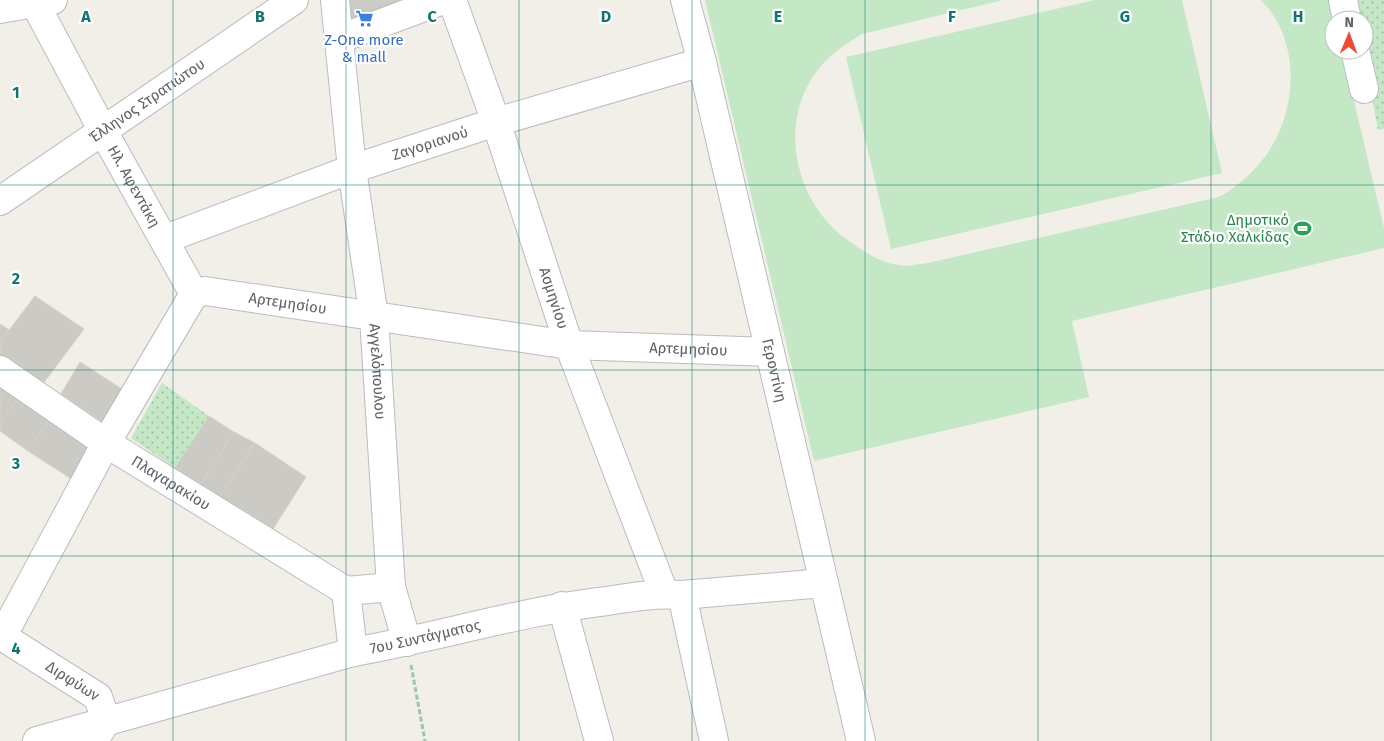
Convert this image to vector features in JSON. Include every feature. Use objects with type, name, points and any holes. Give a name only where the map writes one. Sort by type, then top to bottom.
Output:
[{"type":"street","name":"Αγγελόπουλου","points":[[335,0],[352,169],[374,317],[391,587],[407,642]]},
{"type":"street","points":[[339,39],[443,0]]},
{"type":"street","name":"Ασμηνίου","points":[[452,0],[496,122],[569,345],[673,594],[714,741]]},
{"type":"street","name":"Γεροντίνη","points":[[685,0],[702,62],[860,741]]},
{"type":"street","points":[[0,9],[41,1]]},
{"type":"street","name":"Ηλ. Αφεντάκη","points":[[41,1],[103,131],[194,294]]},
{"type":"street","name":"Έλληνος Στρατιώτου","points":[[0,201],[103,131],[285,2]]},
{"type":"street","points":[[1357,60],[1364,89]]},
{"type":"street","name":"Ζαγοριανού","points":[[165,239],[352,169],[496,122],[702,62]]},
{"type":"street","name":"Αρτεμησίου","points":[[194,294],[205,291],[569,345],[770,352]]},
{"type":"street","points":[[1,636],[106,442],[194,294]]},
{"type":"street","name":"Πλαγαρακίου","points":[[0,370],[106,442],[346,591]]},
{"type":"street","name":"7ου Συντάγματος","points":[[37,741],[100,731],[353,652],[407,642],[562,606],[673,594],[824,584]]},
{"type":"street","points":[[353,652],[346,591],[391,587]]},
{"type":"street","points":[[562,606],[599,741]]},
{"type":"street","name":"Διρφύων","points":[[1,636],[98,697],[100,731]]},
{"type":"path","points":[[407,642],[424,741]]},
{"type":"green space","name":"Δημοτικό Στάδιο Χαλκίδας","points":[[705,0],[1003,0],[862,34],[826,60],[816,72],[804,93],[797,115],[795,138],[798,161],[804,183],[814,204],[828,222],[857,247],[884,261],[906,266],[928,263],[1219,197],[1226,193],[1251,173],[1267,154],[1285,117],[1289,96],[1291,75],[1289,54],[1274,16],[1261,0],[1330,0],[1332,10],[1324,10],[1324,60],[1344,60],[1384,228],[1384,248],[1072,321],[1089,397],[814,461]]},
{"type":"green space","points":[[1095,0],[1182,0],[1222,173],[891,249],[846,57]]},
{"type":"green space","points":[[1353,0],[1384,0],[1384,129],[1378,130],[1365,60],[1374,60],[1374,10],[1355,10]]},
{"type":"green space","points":[[162,383],[209,416],[175,468],[131,438]]},
{"type":"building","name":"Z-One more & mall","points":[[335,0],[443,0],[339,39]]},
{"type":"building","points":[[35,296],[84,329],[42,385],[0,357],[0,342]]},
{"type":"building","points":[[0,324],[9,330],[0,342]]},
{"type":"building","points":[[80,362],[122,389],[103,422],[61,394]]},
{"type":"building","points":[[0,382],[21,394],[0,424]]},
{"type":"building","points":[[21,394],[53,414],[28,451],[0,431],[0,424]]},
{"type":"building","points":[[53,414],[98,445],[73,480],[28,451]]},
{"type":"building","points":[[209,416],[234,432],[201,484],[175,468]]},
{"type":"building","points":[[234,432],[255,443],[220,496],[201,484]]},
{"type":"building","points":[[255,443],[306,477],[273,529],[220,496]]},
{"type":"place","name":"Z-One more & mall","points":[[364,19]]},
{"type":"place","name":"Δημοτικό Στάδιο Χαλκίδας","points":[[1303,229]]}]
